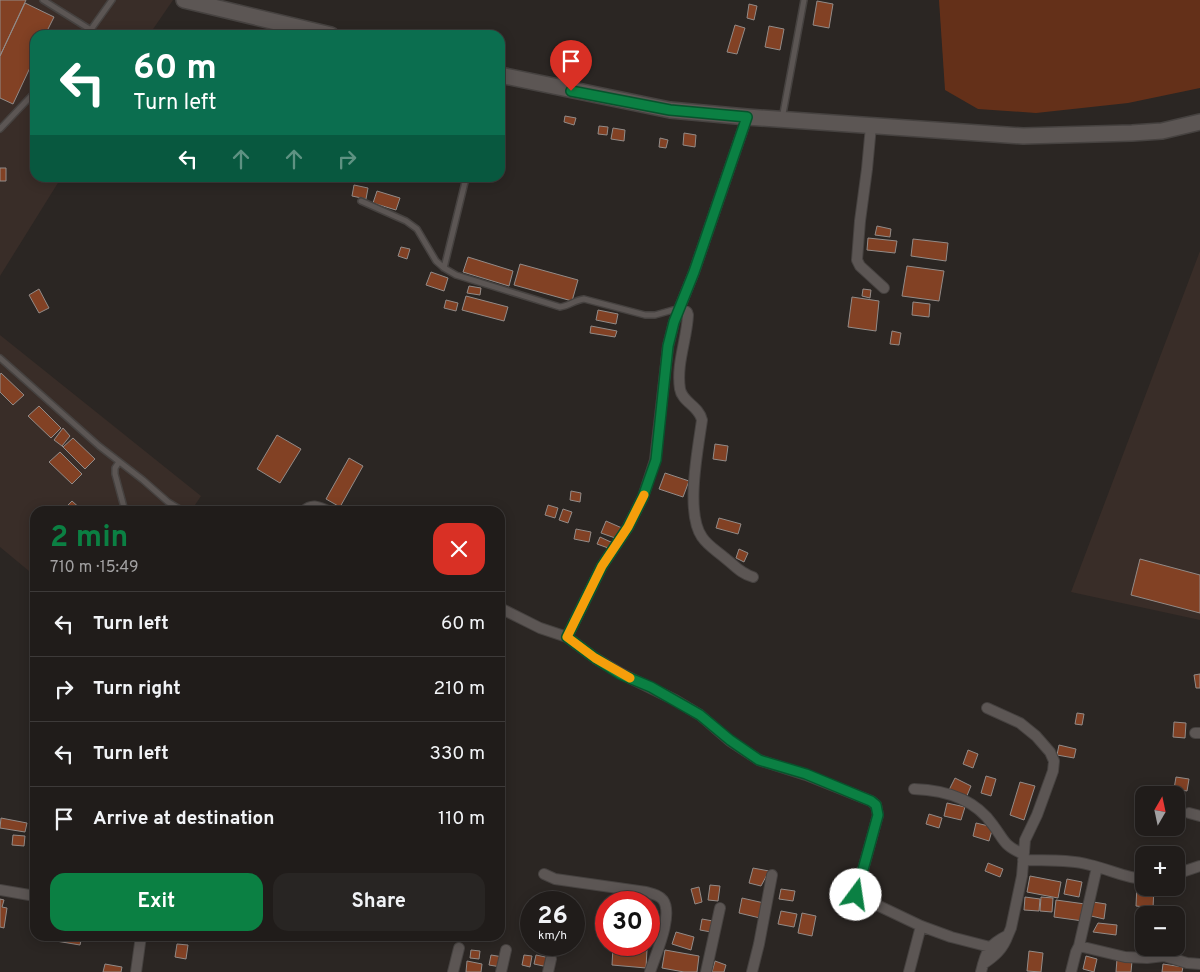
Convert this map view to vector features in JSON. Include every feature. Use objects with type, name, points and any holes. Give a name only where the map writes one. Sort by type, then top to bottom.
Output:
[{"type":"street","points":[[184,0],[310,30]]},
{"type":"street","points":[[505,77],[670,110],[871,126],[1032,136],[1098,135],[1162,131],[1200,122]]},
{"type":"street","points":[[567,637],[602,566],[628,527],[643,497],[656,460],[668,346],[674,322],[747,117]]},
{"type":"street","points":[[871,126],[857,260],[860,266],[884,288]]},
{"type":"street","points":[[680,308],[688,315],[679,375],[680,389],[686,400],[701,414],[702,420],[693,506],[696,527],[708,544],[737,569],[753,577]]},
{"type":"street","points":[[505,610],[540,628],[567,637],[620,674],[651,687],[700,715],[730,740],[759,760],[828,783],[871,801],[876,805],[878,815],[856,895],[921,926],[951,937],[990,947]]},
{"type":"street","points":[[982,968],[1004,946],[1008,935],[1022,876],[1023,857],[1028,832],[1038,815],[1053,771],[1054,761],[1050,752],[1036,736],[1020,723],[987,708]]},
{"type":"street","points":[[914,789],[946,793],[962,799],[976,808],[993,825],[1007,845],[1023,857],[1066,861],[1097,867],[1122,876],[1135,877]]},
{"type":"street","points":[[1189,813],[1200,816]]},
{"type":"street","points":[[1185,871],[1200,866]]},
{"type":"street","points":[[1072,972],[1097,867]]},
{"type":"street","points":[[544,874],[555,879],[658,895],[666,906],[666,921],[650,972]]},
{"type":"street","points":[[752,972],[772,875]]},
{"type":"street","points":[[0,890],[30,895]]},
{"type":"street","points":[[706,972],[720,908]]},
{"type":"street","points":[[909,972],[921,926]]},
{"type":"street","points":[[982,968],[992,944],[1008,935]]},
{"type":"street","points":[[136,972],[140,941]]},
{"type":"street","points":[[1079,946],[1125,957],[1147,958],[1164,956],[1187,963],[1200,964]]},
{"type":"street","points":[[453,972],[459,948]]},
{"type":"street","points":[[501,972],[506,950]]},
{"type":"street","points":[[548,972],[551,959]]},
{"type":"lane","points":[[43,0],[85,30]]},
{"type":"lane","points":[[91,30],[112,0]]},
{"type":"lane","points":[[782,119],[804,0]]},
{"type":"lane","points":[[0,130],[30,97]]},
{"type":"lane","points":[[444,268],[465,182]]},
{"type":"lane","points":[[361,201],[406,221],[417,229],[436,262],[456,275],[560,307],[584,299],[645,315],[655,315],[680,308]]},
{"type":"lane","points":[[0,358],[99,446],[175,506]]},
{"type":"lane","points":[[119,462],[115,474],[124,506]]},
{"type":"shaded area","points":[[0,0],[173,0],[152,30],[30,30],[30,182],[59,182],[0,276]]},
{"type":"shaded area","points":[[939,0],[1200,0],[1200,88],[1128,103],[1036,113],[978,109],[945,90]]},
{"type":"shaded area","points":[[1200,251],[1200,620],[1071,592]]},
{"type":"shaded area","points":[[0,335],[201,496],[194,506],[30,506],[30,572],[0,547]]},
{"type":"building","points":[[0,0],[26,0],[0,56]]},
{"type":"building","points":[[817,1],[833,4],[829,28],[813,25]]},
{"type":"building","points":[[25,3],[54,17],[48,30],[30,30],[30,68],[13,104],[0,98],[0,56]]},
{"type":"building","points":[[749,4],[757,6],[754,20],[747,18]]},
{"type":"building","points":[[735,25],[745,28],[737,54],[727,52]]},
{"type":"building","points":[[769,26],[784,29],[780,50],[765,47]]},
{"type":"building","points":[[565,116],[576,118],[574,125],[564,122]]},
{"type":"building","points":[[599,126],[608,127],[607,135],[598,134]]},
{"type":"building","points":[[613,128],[625,130],[624,141],[611,139]]},
{"type":"building","points":[[684,133],[696,135],[695,147],[683,145]]},
{"type":"building","points":[[660,138],[668,140],[666,148],[659,147]]},
{"type":"building","points":[[0,168],[6,168],[6,181],[0,181]]},
{"type":"building","points":[[354,185],[368,188],[366,199],[352,196]]},
{"type":"building","points":[[377,191],[400,198],[396,210],[373,203]]},
{"type":"building","points":[[877,226],[891,229],[890,237],[875,235]]},
{"type":"building","points":[[868,238],[897,241],[895,253],[867,250]]},
{"type":"building","points":[[913,239],[948,243],[946,261],[911,256]]},
{"type":"building","points":[[401,247],[410,249],[407,259],[398,256]]},
{"type":"building","points":[[468,257],[513,271],[509,286],[463,272]]},
{"type":"building","points":[[520,264],[578,280],[572,301],[514,285]]},
{"type":"building","points":[[907,266],[944,271],[939,301],[902,296]]},
{"type":"building","points":[[431,272],[448,278],[444,291],[426,285]]},
{"type":"building","points":[[469,286],[481,288],[480,295],[467,293]]},
{"type":"building","points":[[39,289],[49,308],[39,313],[29,295]]},
{"type":"building","points":[[863,289],[871,290],[870,298],[862,296]]},
{"type":"building","points":[[466,296],[508,307],[504,321],[462,310]]},
{"type":"building","points":[[852,297],[879,301],[876,331],[848,327]]},
{"type":"building","points":[[446,300],[458,303],[456,311],[444,308]]},
{"type":"building","points":[[913,302],[930,304],[929,317],[912,315]]},
{"type":"building","points":[[598,310],[618,314],[616,324],[596,320]]},
{"type":"building","points":[[591,326],[617,331],[615,337],[590,333]]},
{"type":"building","points":[[892,331],[901,333],[899,345],[890,344]]},
{"type":"building","points":[[1,373],[24,395],[13,405],[0,392]]},
{"type":"building","points":[[39,406],[61,428],[51,438],[28,416]]},
{"type":"building","points":[[63,428],[70,436],[62,446],[54,440]]},
{"type":"building","points":[[277,435],[301,449],[280,483],[257,469]]},
{"type":"building","points":[[73,438],[95,459],[85,469],[63,447]]},
{"type":"building","points":[[715,444],[728,446],[726,461],[713,459]]},
{"type":"building","points":[[60,452],[82,474],[72,484],[49,462]]},
{"type":"building","points":[[349,458],[363,466],[341,506],[326,499]]},
{"type":"building","points":[[665,473],[689,481],[683,497],[659,489]]},
{"type":"building","points":[[571,491],[581,493],[580,502],[570,500]]},
{"type":"building","points":[[72,501],[78,506],[67,506]]},
{"type":"building","points":[[548,505],[558,508],[555,518],[545,515]]},
{"type":"building","points":[[563,509],[572,512],[568,523],[559,520]]},
{"type":"building","points":[[719,518],[741,524],[738,534],[716,528]]},
{"type":"building","points":[[606,521],[622,528],[618,539],[601,533]]},
{"type":"building","points":[[576,529],[591,532],[589,542],[574,539]]},
{"type":"building","points":[[600,537],[613,543],[611,549],[597,544]]},
{"type":"building","points":[[739,549],[748,553],[744,562],[736,558]]},
{"type":"building","points":[[1140,559],[1200,575],[1200,613],[1131,595]]},
{"type":"building","points":[[1200,674],[1200,688],[1196,688],[1194,675]]},
{"type":"building","points":[[1077,713],[1084,714],[1082,725],[1075,724]]},
{"type":"building","points":[[1174,722],[1186,723],[1185,738],[1173,737]]},
{"type":"building","points":[[1059,745],[1076,749],[1074,758],[1057,755]]},
{"type":"building","points":[[968,750],[978,754],[973,768],[963,764]]},
{"type":"building","points":[[986,776],[996,779],[991,796],[981,793]]},
{"type":"building","points":[[1176,777],[1189,779],[1187,791],[1185,791],[1185,786],[1174,786]]},
{"type":"building","points":[[955,778],[971,786],[966,798],[949,790]]},
{"type":"building","points":[[1020,782],[1035,786],[1024,820],[1010,815]]},
{"type":"building","points":[[947,803],[965,807],[961,820],[944,816]]},
{"type":"building","points":[[929,814],[942,818],[939,828],[926,824]]},
{"type":"building","points":[[1,818],[27,823],[25,832],[0,828]]},
{"type":"building","points":[[976,823],[993,827],[989,841],[973,836]]},
{"type":"building","points":[[13,835],[25,836],[24,846],[12,845]]},
{"type":"building","points":[[988,863],[1003,869],[1000,877],[985,871]]},
{"type":"building","points":[[753,868],[769,871],[761,886],[749,883]]},
{"type":"building","points":[[1030,876],[1061,882],[1058,898],[1027,892]]},
{"type":"building","points":[[1067,879],[1082,882],[1079,897],[1064,894]]},
{"type":"building","points":[[710,885],[720,886],[718,901],[708,900]]},
{"type":"building","points":[[699,887],[702,902],[695,904],[691,889]]},
{"type":"building","points":[[781,889],[795,891],[793,901],[779,899]]},
{"type":"building","points":[[1136,896],[1154,896],[1153,906],[1136,906]]},
{"type":"building","points":[[1025,897],[1040,899],[1039,911],[1024,910]]},
{"type":"building","points":[[1041,897],[1053,898],[1052,912],[1040,911]]},
{"type":"building","points":[[742,898],[764,903],[760,918],[739,913]]},
{"type":"building","points":[[0,899],[4,900],[2,907],[7,908],[4,928],[0,927]]},
{"type":"building","points":[[1056,900],[1085,904],[1083,921],[1054,917]]},
{"type":"building","points":[[1093,902],[1106,904],[1104,919],[1091,916]]},
{"type":"building","points":[[781,911],[797,914],[794,927],[778,924]]},
{"type":"building","points":[[802,913],[816,916],[812,936],[798,933]]},
{"type":"building","points":[[702,919],[713,921],[711,932],[700,930]]},
{"type":"building","points":[[1098,923],[1117,925],[1116,935],[1093,932]]},
{"type":"building","points":[[676,932],[694,937],[691,950],[672,944]]},
{"type":"building","points":[[56,941],[81,941],[80,945]]},
{"type":"building","points":[[177,944],[188,945],[186,959],[175,957]]},
{"type":"building","points":[[471,950],[480,951],[479,959],[470,958]]},
{"type":"building","points":[[665,950],[699,956],[697,972],[662,968]]},
{"type":"building","points":[[1029,951],[1043,953],[1041,972],[1027,971]]},
{"type":"building","points":[[491,955],[503,957],[501,967],[489,965]]},
{"type":"building","points":[[524,956],[532,956],[530,967],[522,965]]},
{"type":"building","points":[[536,956],[550,958],[548,967],[534,964]]},
{"type":"building","points":[[612,956],[647,956],[646,968],[612,965]]},
{"type":"building","points":[[1086,956],[1097,959],[1094,972],[1083,969]]},
{"type":"building","points":[[1117,959],[1132,961],[1131,972],[1116,972]]},
{"type":"building","points":[[467,961],[482,964],[481,972],[466,972]]},
{"type":"building","points":[[715,961],[726,965],[724,972],[712,972]]},
{"type":"building","points":[[105,964],[122,967],[121,972],[103,972]]},
{"type":"building","points":[[1163,964],[1183,967],[1182,972],[1162,972]]},
{"type":"slow traffic","points":[[630,678],[595,658],[567,637],[602,566],[628,527],[644,495]]},
{"type":"route","points":[[571,91],[670,110],[747,117],[718,197],[694,272],[674,322],[668,346],[656,460],[643,497],[628,527],[602,566],[567,637],[620,674],[651,687],[700,715],[730,740],[759,760],[806,774],[871,801],[876,805],[878,815],[856,895]]}]
